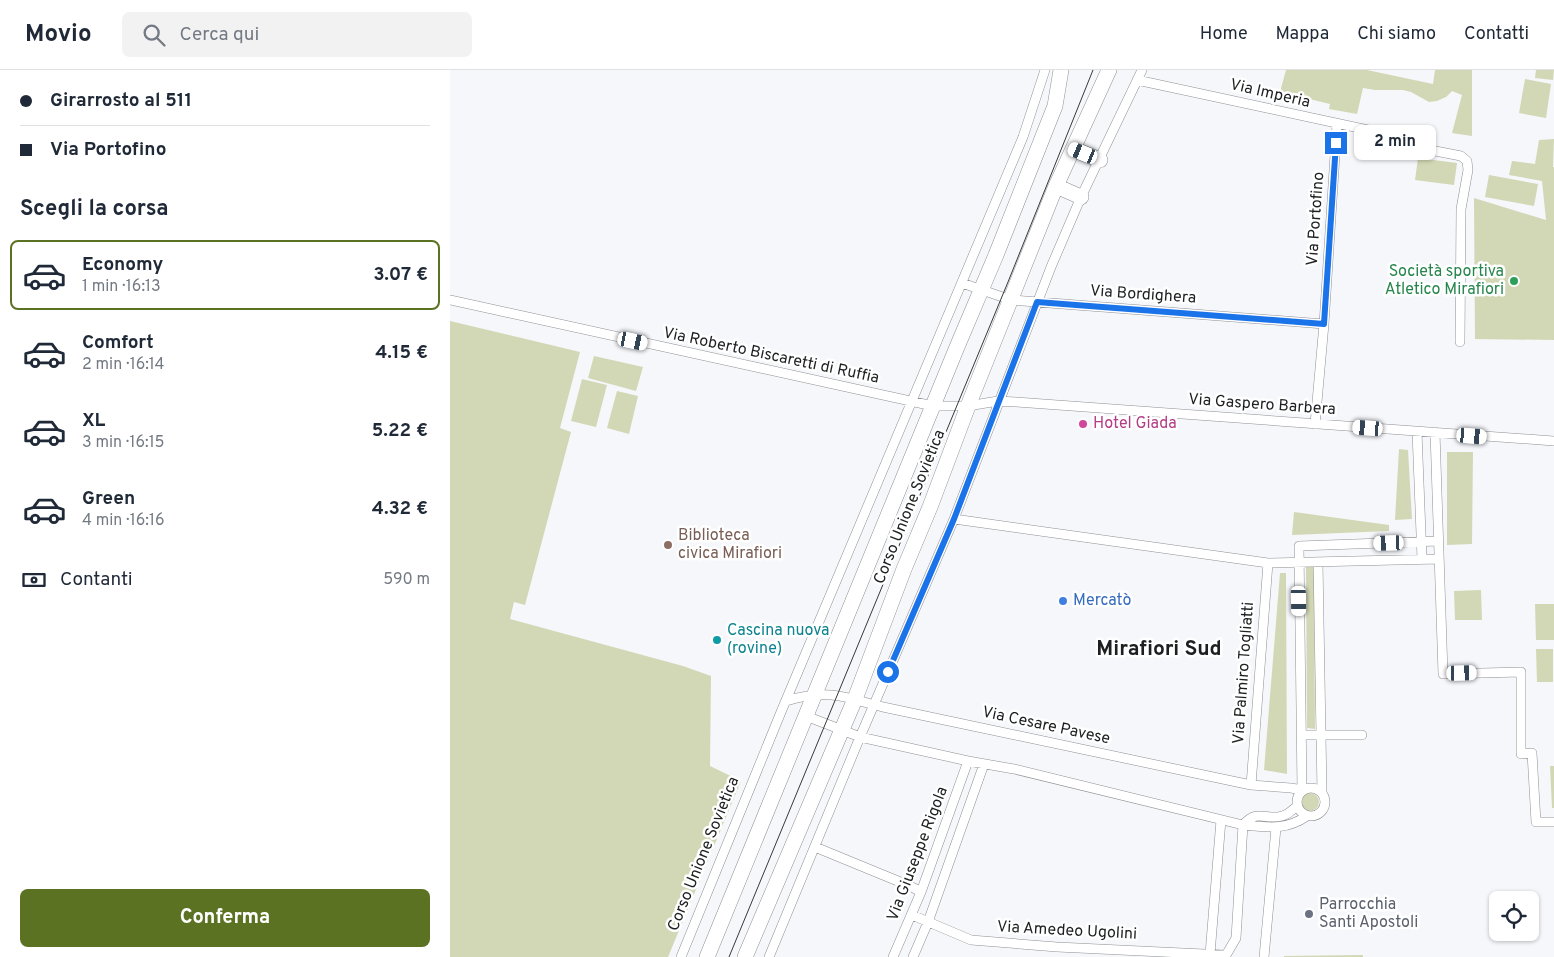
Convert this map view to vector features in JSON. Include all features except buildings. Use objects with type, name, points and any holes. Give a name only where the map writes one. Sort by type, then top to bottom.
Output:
[{"type":"main road","name":"Corso Unione Sovietica","points":[[707,957],[982,290],[1055,106],[1062,70]]},
{"type":"main road","name":"Corso Unione Sovietica","points":[[745,957],[854,699],[1056,186],[1109,70]]},
{"type":"main road","points":[[1073,149],[1100,160]]},
{"type":"main road","points":[[1056,186],[1081,198]]},
{"type":"street","name":"Corso Unione Sovietica","points":[[681,957],[786,701],[1023,137],[1046,70]]},
{"type":"street","points":[[769,957],[873,705],[954,519],[1051,267],[1081,198],[1142,70]]},
{"type":"street","name":"Via Imperia","points":[[1137,80],[1337,124]]},
{"type":"street","points":[[1337,124],[1396,136],[1410,146],[1462,156],[1467,162],[1468,170],[1461,209],[1460,342]]},
{"type":"street","name":"Via Portofino","points":[[1315,424],[1324,324],[1337,124]]},
{"type":"street","name":"Via Bordighera","points":[[962,283],[1011,300],[1324,324]]},
{"type":"street","name":"Via Roberto Biscaretti di Ruffia","points":[[450,300],[912,402],[933,406],[968,406]]},
{"type":"street","name":"Via Gaspero Barbera","points":[[968,406],[998,401],[1554,441]]},
{"type":"street","points":[[1417,432],[1422,559]]},
{"type":"street","points":[[1434,432],[1443,674],[1521,672],[1521,754],[1532,753],[1536,822],[1554,822]]},
{"type":"street","points":[[954,519],[1268,563],[1439,558]]},
{"type":"street","points":[[1302,790],[1299,546],[1438,541]]},
{"type":"street","points":[[1318,562],[1320,735],[1322,792],[1325,802],[1322,811],[1316,816],[1306,816],[1300,813],[1296,807],[1296,800],[1302,790],[1316,788],[1322,792]]},
{"type":"street","name":"Via Palmiro Togliatti","points":[[1251,785],[1268,563]]},
{"type":"street","name":"Via Cesare Pavese","points":[[786,701],[804,695],[832,695],[1251,785],[1302,790]]},
{"type":"street","points":[[806,716],[860,737],[968,761],[1014,769],[1244,825],[1276,828],[1300,821],[1306,816]]},
{"type":"street","points":[[1300,735],[1362,735]]},
{"type":"street","name":"Via Giuseppe Rigola","points":[[893,957],[921,892],[968,761]]},
{"type":"street","name":"Via Giuseppe Rigola","points":[[913,957],[928,922],[984,764]]},
{"type":"street","points":[[1225,956],[1236,938],[1244,825],[1254,816],[1283,816],[1296,807]]},
{"type":"street","points":[[1210,954],[1221,820]]},
{"type":"street","points":[[1264,957],[1276,828]]},
{"type":"street","points":[[816,847],[921,892]]},
{"type":"street","name":"Via Amedeo Ugolini","points":[[912,915],[971,940],[1057,947],[1225,956]]},
{"type":"green space","points":[[1286,70],[1367,70],[1433,84],[1435,70],[1472,70],[1472,136],[1452,133],[1462,95],[1452,91],[1446,97],[1429,102],[1411,92],[1403,90],[1363,88],[1357,114],[1329,109],[1330,104],[1280,92]]},
{"type":"green space","points":[[1536,70],[1554,70],[1553,80],[1535,78]]},
{"type":"green space","points":[[1525,79],[1551,84],[1546,118],[1519,113]]},
{"type":"green space","name":"Società sportiva Atletico Mirafiori","points":[[1554,139],[1554,340],[1475,339],[1474,198],[1546,220],[1542,181],[1509,175],[1512,161],[1535,164],[1539,140]]},
{"type":"green space","points":[[1418,158],[1457,163],[1454,185],[1415,180]]},
{"type":"green space","points":[[1489,175],[1538,184],[1534,206],[1485,197]]},
{"type":"green space","points":[[450,321],[580,352],[560,428],[571,432],[525,605],[514,602],[510,619],[683,666],[711,676],[710,766],[741,781],[668,957],[450,957]]},
{"type":"green space","points":[[594,356],[643,367],[636,391],[588,378]]},
{"type":"green space","points":[[582,379],[607,385],[596,427],[571,421]]},
{"type":"green space","points":[[617,391],[638,396],[629,434],[607,428]]},
{"type":"green space","points":[[1399,449],[1408,450],[1412,519],[1395,520]]},
{"type":"green space","points":[[1447,452],[1473,452],[1472,544],[1447,545]]},
{"type":"green space","points":[[1294,512],[1389,525],[1389,531],[1292,535]]},
{"type":"green space","points":[[1306,567],[1314,567],[1315,729],[1307,728]]},
{"type":"green space","points":[[1280,573],[1286,573],[1287,774],[1264,770]]},
{"type":"green space","points":[[1481,590],[1482,620],[1455,620],[1454,591]]},
{"type":"green space","points":[[1535,604],[1554,604],[1554,640],[1536,640]]},
{"type":"green space","points":[[1536,649],[1553,649],[1553,682],[1537,682]]},
{"type":"green space","points":[[1550,766],[1554,766],[1554,808],[1552,808]]},
{"type":"green space","points":[[1310,793],[1316,796],[1319,802],[1316,808],[1310,811],[1304,808],[1301,802],[1304,796]]},
{"type":"green space","points":[[1363,955],[1363,957],[1284,957],[1284,956]]},
{"type":"tram line","points":[[729,957],[1008,282],[1093,70]]},
{"type":"place","name":"Società sportiva Atletico Mirafiori","points":[[1514,281]]},
{"type":"place","name":"Hotel Giada","points":[[1083,424]]},
{"type":"place","name":"Biblioteca civica Mirafiori","points":[[668,545]]},
{"type":"place","name":"Mercatò","points":[[1063,601]]},
{"type":"place","name":"Cascina nuova (rovine)","points":[[717,640]]},
{"type":"place","name":"Parrocchia Santi Apostoli","points":[[1309,914]]},
{"type":"district","name":"Mirafiori Sud","points":[[1159,649]]},
{"type":"route","points":[[888,672],[954,519],[1037,302],[1324,324],[1336,143]]}]
